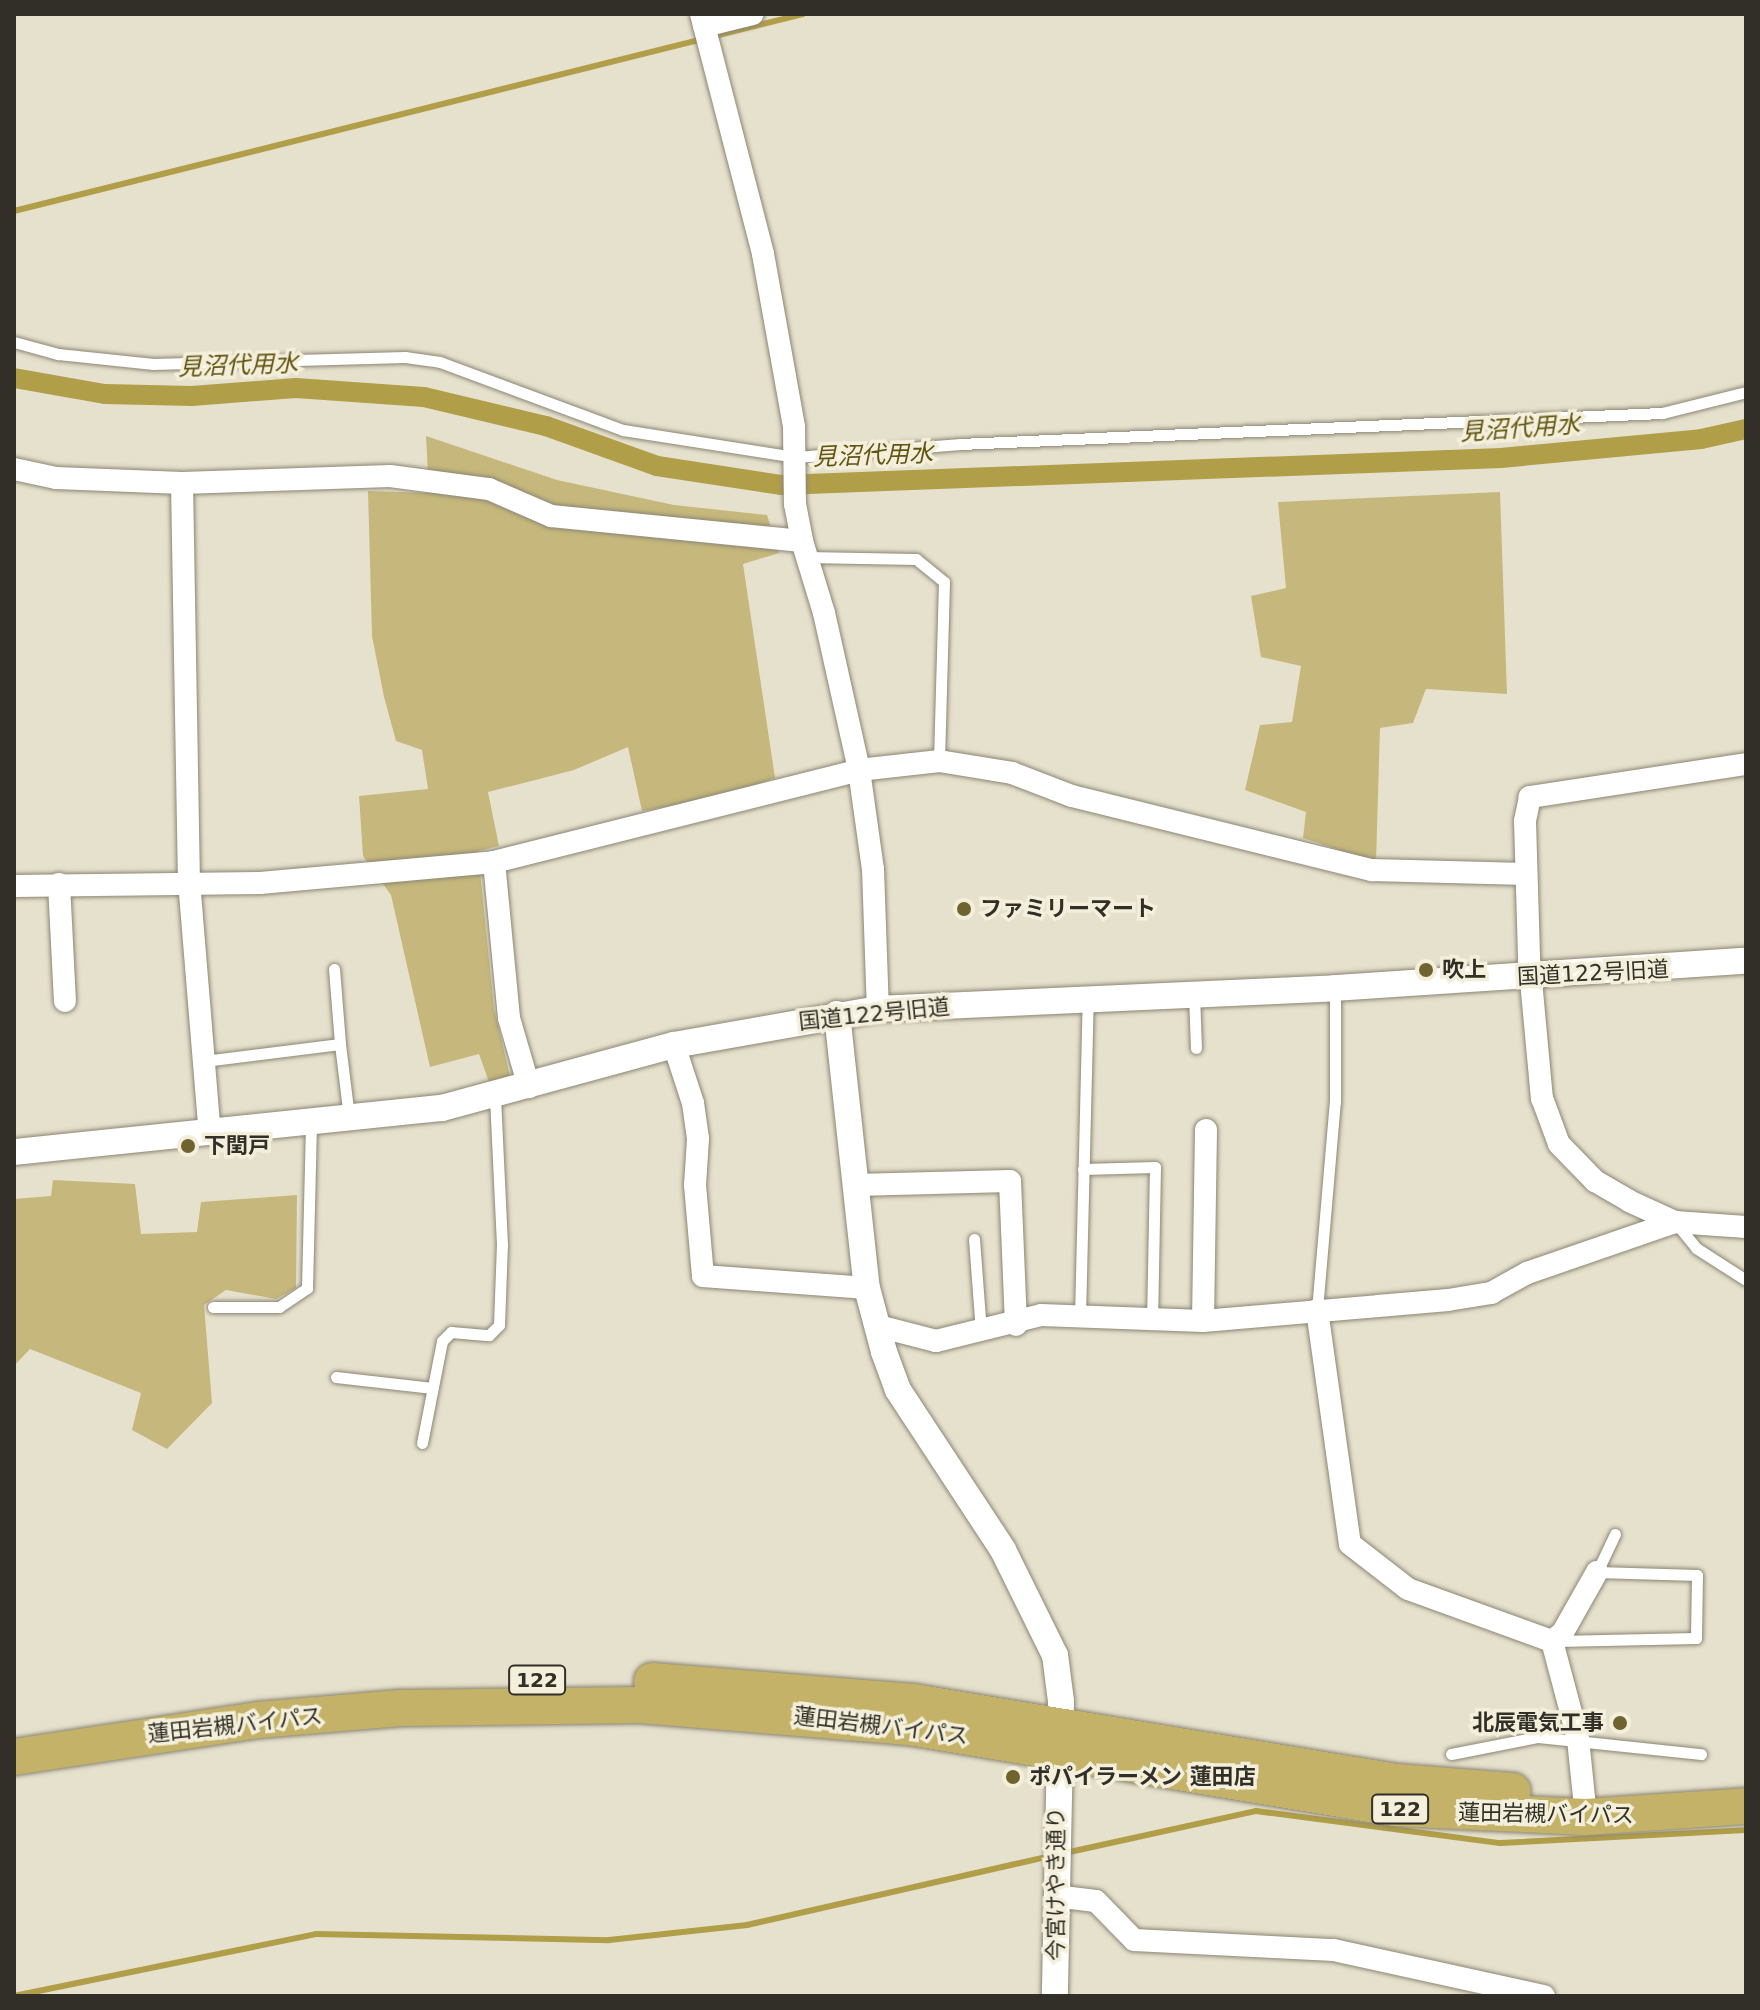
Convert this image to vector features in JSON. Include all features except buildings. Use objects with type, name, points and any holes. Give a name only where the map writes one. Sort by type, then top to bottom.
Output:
[{"type":"highway","name":"蓮田岩槻バイパス","points":[[14,1734],[256,1696],[524,1680],[817,1690],[1394,1808],[1746,1806]]},
{"type":"highway","name":"蓮田岩槻バイパス","points":[[14,1757],[258,1720],[526,1704],[640,1705],[821,1716],[1059,1738]]},
{"type":"highway","name":"蓮田岩槻バイパス","points":[[1585,1805],[1746,1781]]},
{"type":"street","points":[[753,14],[702,20],[763,254],[796,462],[795,499],[804,549],[824,613],[859,770],[873,869],[878,1009]]},
{"type":"street","points":[[14,469],[56,478],[182,483],[390,476],[489,489],[551,516],[804,549]]},
{"type":"street","points":[[182,483],[189,881],[210,1134]]},
{"type":"street","points":[[14,886],[189,881],[260,883],[494,862],[859,770],[939,761],[1012,773],[1072,796],[1372,870],[1525,874]]},
{"type":"street","points":[[1675,1222],[1595,1181],[1559,1144],[1542,1098],[1525,874],[1530,797],[1746,764]]},
{"type":"street","points":[[494,862],[509,1018],[529,1087]]},
{"type":"street","points":[[59,884],[65,1001]]},
{"type":"street","name":"国道122号旧道","points":[[14,1152],[350,1121],[495,1097],[674,1045],[878,1009],[1335,988],[1746,961]]},
{"type":"street","name":"今宮けやき通り","points":[[837,1014],[867,1288],[898,1390],[1003,1550],[1049,1637],[1059,1675],[1055,1996]]},
{"type":"street","points":[[674,1045],[695,1115],[703,1276],[867,1288]]},
{"type":"street","points":[[1203,1321],[1206,1130]]},
{"type":"street","points":[[855,1185],[1010,1181],[1016,1325]]},
{"type":"street","points":[[878,1326],[936,1341],[1016,1325],[1041,1315],[1203,1321],[1491,1293],[1527,1273],[1675,1222],[1746,1227]]},
{"type":"street","points":[[1317,1310],[1350,1544],[1408,1589],[1552,1641]]},
{"type":"street","points":[[1552,1641],[1563,1632],[1597,1572]]},
{"type":"street","points":[[1552,1641],[1578,1739],[1585,1805]]},
{"type":"street","points":[[1055,1902],[1096,1901],[1134,1940],[1334,1950],[1544,1996]]},
{"type":"lane","points":[[14,342],[58,354],[153,364],[405,357],[440,362],[623,430],[796,462],[960,444],[1662,413],[1746,392]]},
{"type":"lane","points":[[804,549],[916,559],[944,582],[939,761]]},
{"type":"lane","points":[[334,969],[350,1121]]},
{"type":"lane","points":[[1317,1310],[1335,1102],[1335,988]]},
{"type":"lane","points":[[1194,993],[1196,1048]]},
{"type":"lane","points":[[1080,1318],[1088,999]]},
{"type":"lane","points":[[204,1061],[340,1044]]},
{"type":"lane","points":[[422,1443],[442,1341],[451,1332],[489,1335],[499,1325],[502,1245],[495,1097]]},
{"type":"lane","points":[[213,1307],[279,1307],[307,1288],[311,1125]]},
{"type":"lane","points":[[1083,1169],[1155,1167],[1152,1320]]},
{"type":"lane","points":[[1675,1222],[1696,1248],[1746,1280]]},
{"type":"lane","points":[[974,1239],[981,1333]]},
{"type":"lane","points":[[336,1377],[432,1388]]},
{"type":"lane","points":[[1552,1641],[1696,1638],[1697,1575],[1597,1572],[1615,1534]]},
{"type":"lane","points":[[1451,1754],[1538,1737],[1701,1754]]},
{"type":"shaded area","points":[[426,436],[557,480],[674,505],[767,515],[779,553],[743,564],[775,778],[712,799],[642,811],[628,747],[574,770],[488,792],[499,846],[478,851],[494,1009],[510,1076],[489,1082],[479,1054],[430,1067],[391,895],[363,856],[359,796],[428,789],[422,750],[396,741],[384,697],[372,636],[368,491],[429,493]]},
{"type":"shaded area","points":[[1500,492],[1507,694],[1426,689],[1413,723],[1380,728],[1376,862],[1303,838],[1306,812],[1245,790],[1260,725],[1292,722],[1301,666],[1261,657],[1251,596],[1286,588],[1278,502]]},
{"type":"shaded area","points":[[53,1180],[135,1184],[141,1234],[197,1232],[201,1202],[297,1195],[296,1288],[276,1299],[226,1290],[204,1305],[212,1403],[167,1449],[132,1430],[141,1393],[30,1349],[14,1366],[14,1199],[51,1196]]},
{"type":"waterway","points":[[14,211],[803,14]]},
{"type":"waterway","name":"見沼代用水","points":[[14,378],[105,394],[192,396],[296,388],[424,397],[546,426],[657,466],[781,485],[1501,458],[1701,439],[1746,429]]},
{"type":"waterway","points":[[1065,1853],[1256,1811],[1500,1843],[1746,1830]]},
{"type":"waterway","points":[[14,1996],[316,1934],[609,1940],[747,1925],[1050,1856]]},
{"type":"place","name":"ファミリーマート","points":[[964,909]]},
{"type":"place","name":"吹上","points":[[1426,970]]},
{"type":"place","name":"下閏戸","points":[[188,1146]]},
{"type":"place","name":"北辰電気工事","points":[[1620,1723]]},
{"type":"place","name":"ポパイラーメン 蓮田店","points":[[1013,1777]]}]
